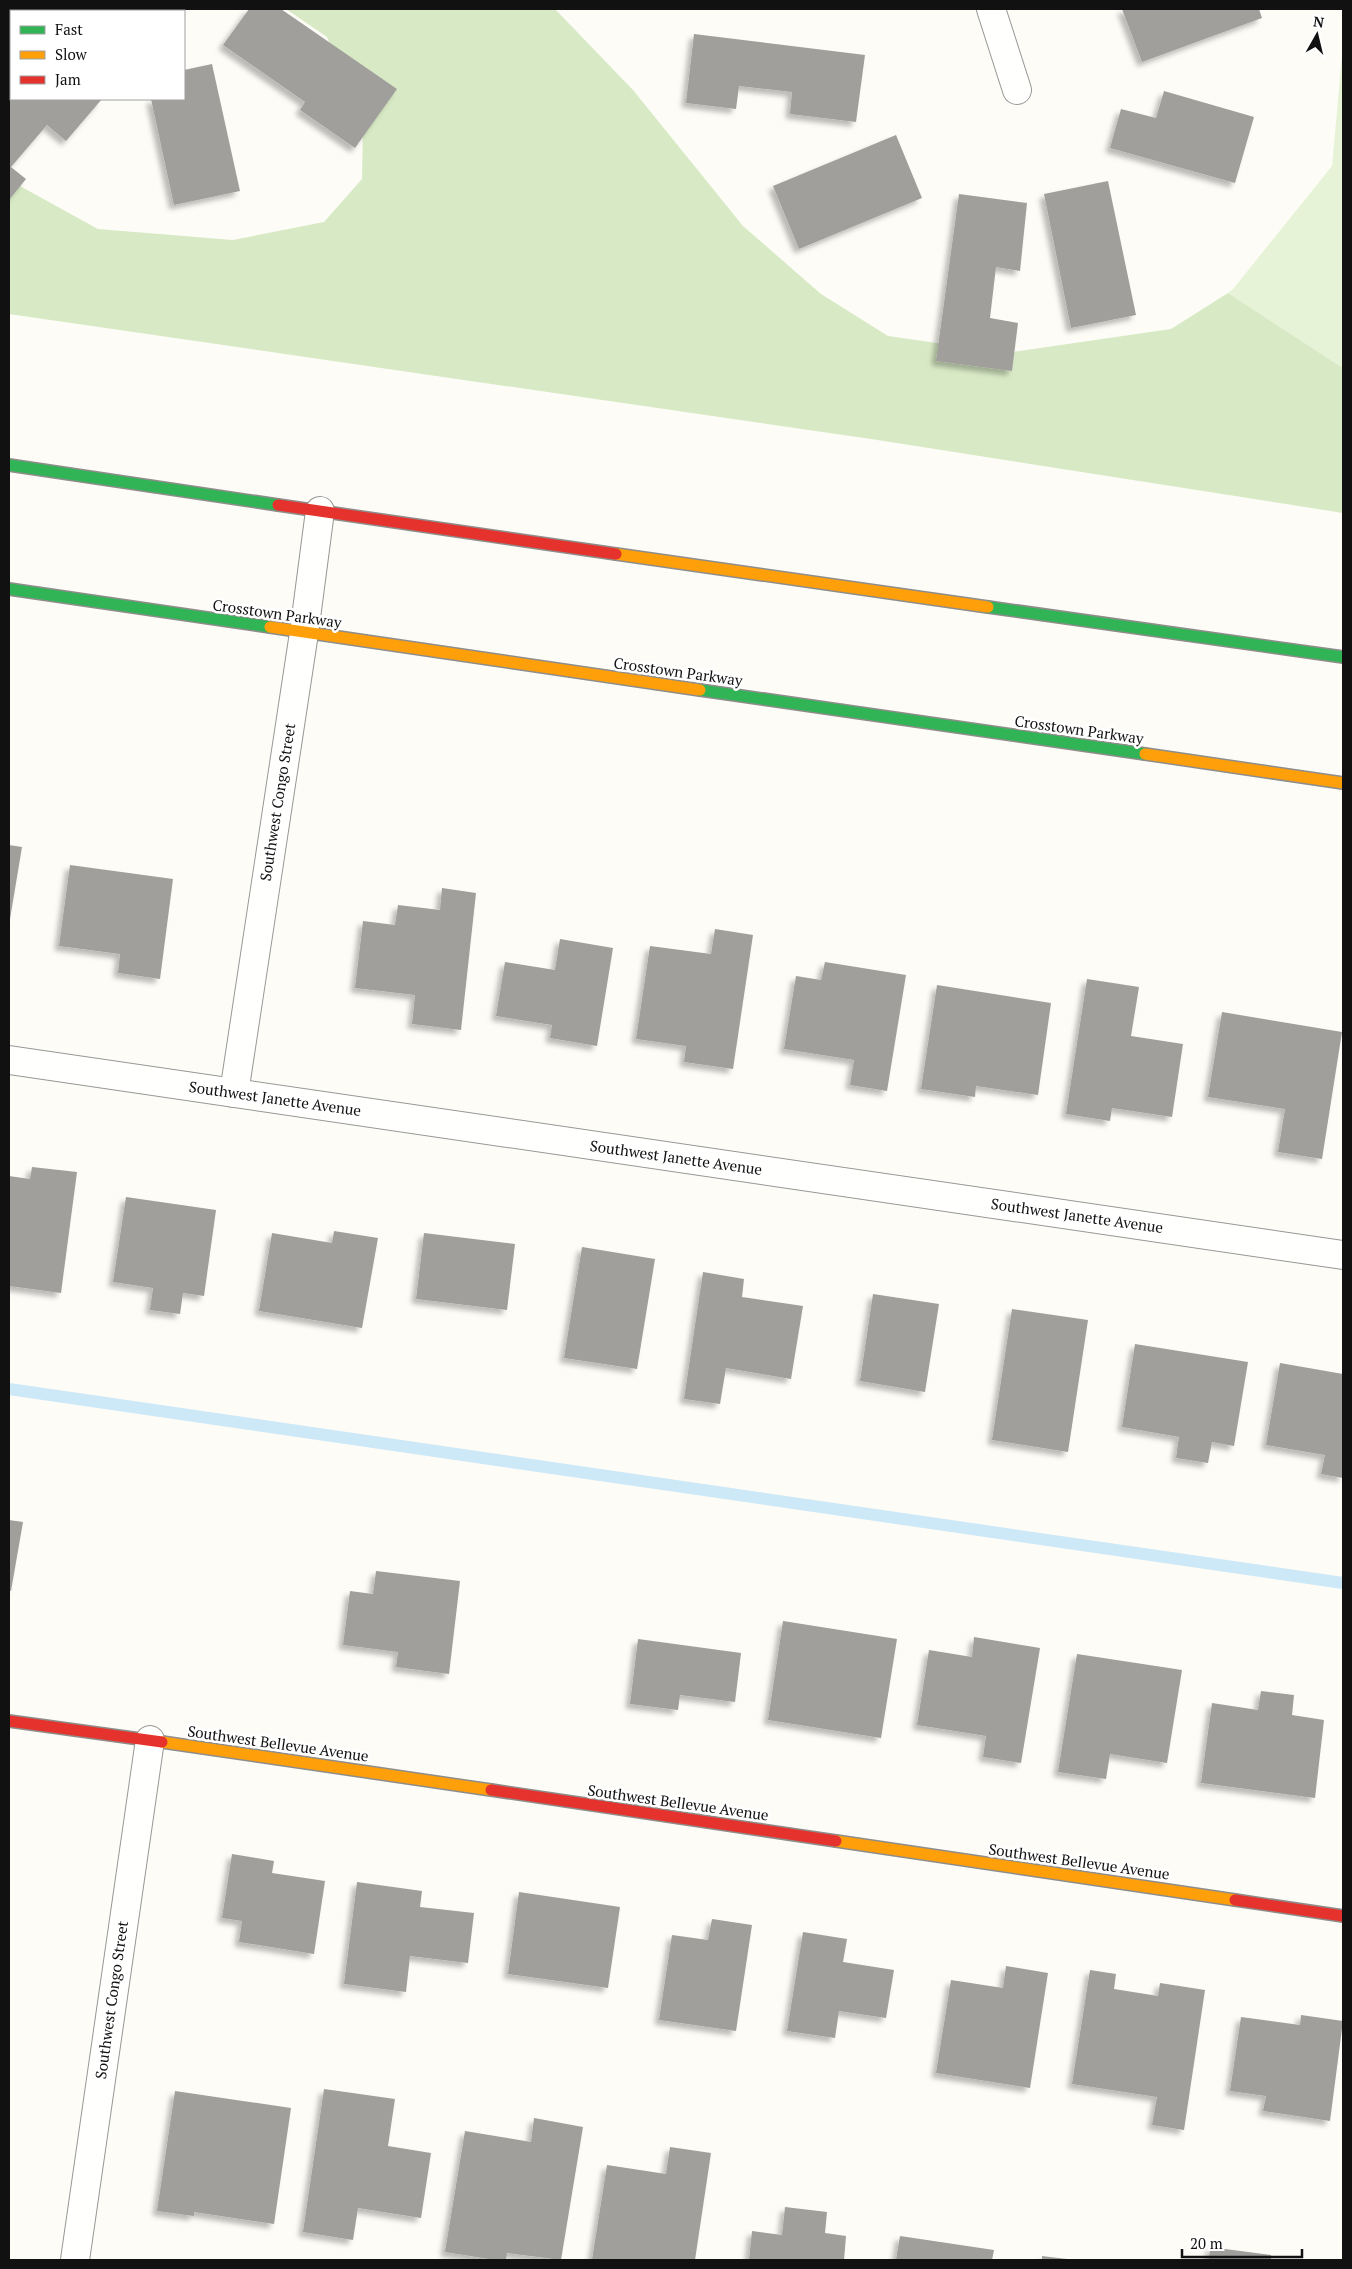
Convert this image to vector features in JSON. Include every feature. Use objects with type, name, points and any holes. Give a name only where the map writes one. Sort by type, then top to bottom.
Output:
[{"type":"main road","points":[[9,465],[1343,657]]},
{"type":"main road","name":"Crosstown Parkway","points":[[9,589],[1343,783]]},
{"type":"main road","name":"Southwest Bellevue Avenue","points":[[9,1721],[150,1740],[1343,1916]]},
{"type":"street","points":[[991,9],[1017,90]]},
{"type":"street","name":"Southwest Congo Street","points":[[234,1093],[304,633],[320,511]]},
{"type":"street","name":"Southwest Janette Avenue","points":[[9,1060],[1343,1255]]},
{"type":"street","name":"Southwest Congo Street","points":[[75,2260],[150,1740]]},
{"type":"green space","points":[[286,9],[555,9],[633,90],[743,226],[821,294],[888,336],[1006,353],[1171,329],[1228,293],[1343,368],[1343,513],[871,439],[9,314],[9,180],[98,229],[233,240],[324,222],[362,179],[363,122],[327,37]]},
{"type":"green space","points":[[1343,44],[1343,368],[1228,293],[1332,166]]},
{"type":"building","points":[[9,9],[22,9],[10,10],[9,43]]},
{"type":"building","points":[[249,9],[281,9],[397,89],[355,148],[300,110],[305,102],[223,45]]},
{"type":"building","points":[[1122,9],[1259,9],[1262,18],[1142,62]]},
{"type":"building","points":[[694,34],[865,55],[856,122],[790,114],[792,92],[739,86],[736,109],[686,103]]},
{"type":"building","points":[[212,64],[240,191],[174,205],[151,100],[185,100],[185,70]]},
{"type":"building","points":[[1164,91],[1254,117],[1235,183],[1110,148],[1121,109],[1156,118]]},
{"type":"building","points":[[10,94],[10,100],[101,100],[66,141],[47,125],[11,167],[26,179],[9,200]]},
{"type":"building","points":[[896,135],[922,198],[799,249],[773,186]]},
{"type":"building","points":[[1108,181],[1136,315],[1071,328],[1044,194]]},
{"type":"building","points":[[959,194],[1027,203],[1020,271],[996,267],[990,318],[1018,323],[1012,371],[936,361]]},
{"type":"building","points":[[9,845],[22,847],[10,919],[9,919]]},
{"type":"building","points":[[70,865],[173,879],[160,979],[118,973],[120,954],[59,946]]},
{"type":"building","points":[[442,888],[476,893],[461,1030],[412,1024],[415,995],[355,988],[363,921],[395,925],[398,905],[440,910]]},
{"type":"building","points":[[715,929],[753,935],[733,1069],[684,1062],[686,1046],[636,1039],[650,946],[711,954]]},
{"type":"building","points":[[560,939],[613,948],[597,1046],[550,1038],[552,1025],[496,1016],[505,962],[555,970]]},
{"type":"building","points":[[825,962],[906,975],[887,1091],[850,1085],[854,1060],[784,1049],[796,976],[821,980]]},
{"type":"building","points":[[1087,979],[1139,987],[1131,1036],[1183,1044],[1172,1117],[1112,1108],[1110,1121],[1066,1114]]},
{"type":"building","points":[[937,985],[1051,1003],[1038,1095],[976,1086],[975,1097],[921,1089]]},
{"type":"building","points":[[1222,1012],[1342,1032],[1322,1159],[1278,1152],[1285,1109],[1208,1097]]},
{"type":"building","points":[[32,1167],[77,1172],[61,1293],[9,1286],[9,1176],[30,1179]]},
{"type":"building","points":[[126,1197],[216,1210],[204,1296],[183,1293],[180,1314],[150,1310],[153,1288],[113,1282]]},
{"type":"building","points":[[334,1231],[378,1238],[362,1328],[259,1311],[272,1233],[332,1243]]},
{"type":"building","points":[[424,1233],[515,1244],[507,1310],[416,1299]]},
{"type":"building","points":[[582,1247],[655,1259],[637,1369],[564,1358]]},
{"type":"building","points":[[703,1272],[744,1279],[742,1297],[803,1306],[791,1379],[726,1368],[720,1404],[684,1399]]},
{"type":"building","points":[[873,1294],[939,1304],[925,1392],[860,1381]]},
{"type":"building","points":[[1012,1309],[1088,1320],[1068,1452],[992,1440]]},
{"type":"building","points":[[1135,1344],[1248,1362],[1234,1446],[1212,1442],[1208,1463],[1176,1458],[1179,1437],[1122,1427]]},
{"type":"building","points":[[1280,1363],[1343,1374],[1343,1478],[1321,1474],[1325,1455],[1266,1445]]},
{"type":"building","points":[[9,1520],[23,1522],[11,1591],[9,1590]]},
{"type":"building","points":[[376,1571],[460,1581],[449,1674],[396,1667],[398,1652],[343,1645],[350,1591],[373,1594]]},
{"type":"building","points":[[783,1621],[897,1639],[881,1738],[768,1720]]},
{"type":"building","points":[[974,1637],[1040,1648],[1021,1763],[983,1757],[986,1736],[917,1725],[929,1650],[972,1657]]},
{"type":"building","points":[[638,1639],[741,1653],[735,1702],[680,1695],[678,1710],[630,1704]]},
{"type":"building","points":[[1077,1654],[1182,1670],[1167,1763],[1110,1754],[1106,1779],[1058,1772]]},
{"type":"building","points":[[1261,1691],[1294,1695],[1292,1715],[1324,1720],[1315,1798],[1201,1783],[1212,1703],[1258,1710]]},
{"type":"building","points":[[232,1854],[274,1861],[272,1873],[325,1881],[314,1954],[239,1942],[242,1921],[222,1918]]},
{"type":"building","points":[[357,1882],[422,1891],[420,1907],[474,1913],[468,1963],[410,1956],[406,1992],[344,1984]]},
{"type":"building","points":[[519,1892],[620,1907],[608,1988],[508,1974]]},
{"type":"building","points":[[712,1919],[752,1925],[736,2031],[659,2020],[672,1935],[708,1940]]},
{"type":"building","points":[[803,1932],[847,1939],[843,1962],[894,1970],[886,2018],[839,2011],[835,2038],[787,2031]]},
{"type":"building","points":[[1006,1966],[1048,1973],[1030,2088],[936,2073],[951,1980],[1003,1988]]},
{"type":"building","points":[[1090,1970],[1116,1974],[1114,1989],[1158,1996],[1160,1983],[1205,1990],[1184,2130],[1152,2125],[1157,2097],[1072,2084]]},
{"type":"building","points":[[1301,2015],[1343,2021],[1330,2121],[1263,2111],[1266,2096],[1230,2091],[1241,2017],[1300,2025]]},
{"type":"building","points":[[324,2089],[395,2099],[388,2146],[431,2153],[421,2218],[358,2208],[353,2240],[303,2232]]},
{"type":"building","points":[[175,2091],[291,2108],[274,2224],[194,2212],[194,2216],[157,2211]]},
{"type":"building","points":[[534,2118],[583,2127],[561,2260],[507,2253],[506,2260],[495,2260],[445,2252],[465,2131],[531,2142]]},
{"type":"building","points":[[670,2147],[711,2153],[695,2260],[592,2260],[607,2165],[666,2174]]},
{"type":"building","points":[[785,2207],[827,2212],[825,2233],[846,2236],[844,2260],[749,2260],[752,2231],[782,2235]]},
{"type":"building","points":[[900,2236],[994,2250],[992,2260],[896,2260]]},
{"type":"building","points":[[1210,2247],[1271,2255],[1271,2260],[1209,2260]]},
{"type":"building","points":[[1042,2256],[1067,2259],[1067,2260],[1042,2260]]},
{"type":"waterway","points":[[9,1389],[1343,1583]]},
{"type":"traffic: fast","points":[[9,465],[278,505]]},
{"type":"traffic: fast","points":[[9,589],[270,627]]},
{"type":"traffic: fast","points":[[988,607],[1343,657]]},
{"type":"traffic: fast","points":[[700,690],[1145,754]]},
{"type":"traffic: slow","points":[[616,554],[988,607]]},
{"type":"traffic: slow","points":[[270,627],[700,690]]},
{"type":"traffic: slow","points":[[1145,754],[1343,783]]},
{"type":"traffic: slow","points":[[162,1742],[491,1790]]},
{"type":"traffic: slow","points":[[836,1841],[1235,1900]]},
{"type":"traffic: jam","points":[[278,505],[616,554]]},
{"type":"traffic: jam","points":[[9,1721],[162,1742]]},
{"type":"traffic: jam","points":[[491,1790],[836,1841]]},
{"type":"traffic: jam","points":[[1235,1900],[1343,1916]]}]
